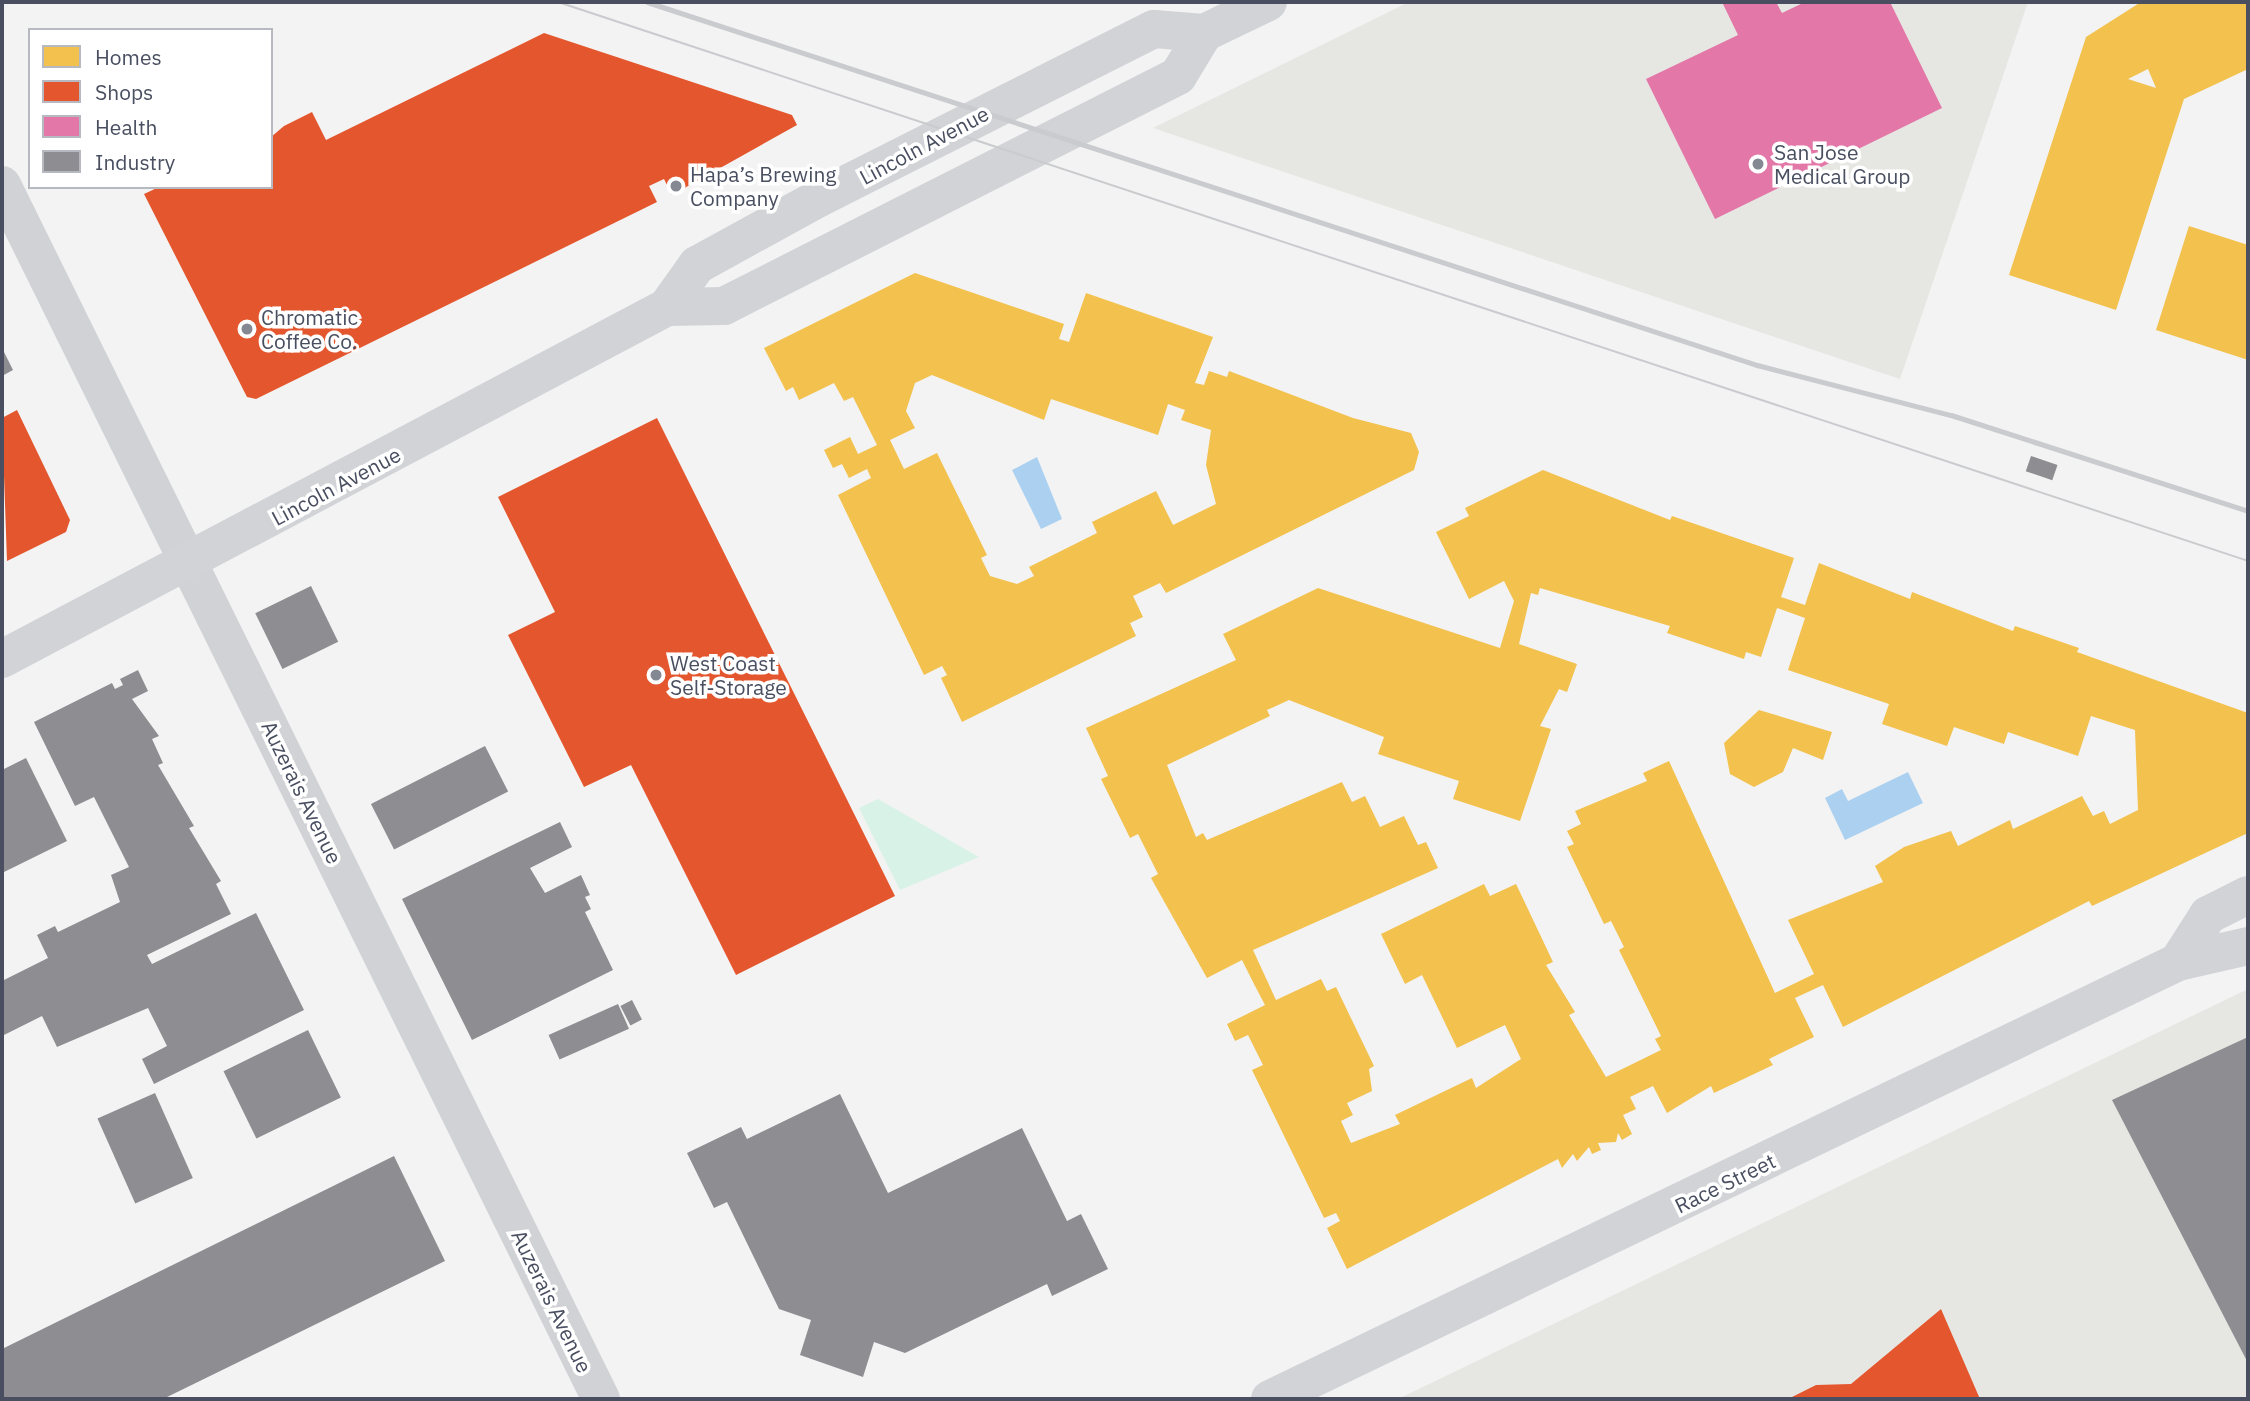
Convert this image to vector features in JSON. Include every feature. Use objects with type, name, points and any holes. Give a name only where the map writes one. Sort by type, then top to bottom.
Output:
[{"type":"main road","points":[[1204,33],[1268,2]]},
{"type":"main road","name":"Lincoln Avenue","points":[[2,659],[191,564],[667,307],[697,265],[984,113],[1154,29],[1204,33],[1178,76],[724,306],[667,307]]},
{"type":"main road","points":[[2178,962],[2208,915],[2248,895]]},
{"type":"main road","name":"Race Street","points":[[1270,1399],[1321,1388],[2178,962],[2248,946]]},
{"type":"street","name":"Auzerais Avenue","points":[[2,185],[601,1399]]},
{"type":"shaded area","points":[[1409,2],[2028,2],[1900,379],[1153,128]]},
{"type":"shaded area","points":[[2248,989],[2248,1399],[1398,1399]]},
{"type":"green space","points":[[878,799],[979,857],[900,890],[859,808]]},
{"type":"water","points":[[1037,457],[1062,519],[1041,529],[1012,470]]},
{"type":"water","points":[[1908,772],[1923,803],[1845,840],[1825,798],[1842,789],[1848,801]]},
{"type":"building: Homes","points":[[2141,2],[2248,2],[2248,69],[2184,99],[2116,310],[2009,275],[2086,37]],"holes":[[[2148,69],[2156,88],[2128,79]]]},
{"type":"building: Homes","points":[[2189,226],[2248,245],[2248,360],[2156,330]]},
{"type":"building: Homes","points":[[915,273],[1064,324],[1059,339],[1069,342],[1086,293],[1213,337],[1195,383],[1204,385],[1209,371],[1227,377],[1229,371],[1353,418],[1411,433],[1419,452],[1414,470],[1166,593],[1160,583],[1133,596],[1143,617],[1130,623],[1136,636],[962,722],[941,678],[947,675],[942,666],[924,675],[838,495],[871,478],[867,469],[849,478],[842,464],[833,468],[824,450],[850,437],[858,454],[877,445],[853,397],[844,401],[834,383],[799,400],[793,387],[786,391],[764,348]],"holes":[[[932,375],[1044,420],[1051,399],[1158,435],[1168,404],[1185,410],[1181,420],[1211,430],[1206,465],[1216,504],[1173,525],[1156,491],[1092,522],[1097,533],[1029,567],[1034,576],[1017,584],[990,576],[981,558],[987,555],[937,453],[904,469],[890,440],[915,428],[906,411],[915,383]]]},
{"type":"building: Homes","points":[[1543,470],[1670,520],[1672,516],[1794,558],[1781,597],[1805,605],[1819,563],[1910,599],[1912,592],[2013,631],[2015,626],[2079,648],[2077,652],[2248,713],[2248,833],[2092,906],[2089,901],[1843,1027],[1823,985],[1795,998],[1814,1037],[1769,1059],[1773,1065],[1714,1093],[1711,1086],[1667,1113],[1653,1086],[1630,1097],[1636,1109],[1623,1115],[1632,1134],[1622,1140],[1618,1133],[1616,1142],[1598,1143],[1601,1150],[1592,1154],[1589,1147],[1577,1161],[1573,1154],[1562,1168],[1558,1159],[1347,1269],[1327,1228],[1340,1221],[1336,1213],[1324,1218],[1252,1070],[1263,1065],[1248,1035],[1235,1041],[1227,1024],[1265,1005],[1242,960],[1207,978],[1151,878],[1158,874],[1138,834],[1130,838],[1101,779],[1108,776],[1086,728],[1236,660],[1223,634],[1318,588],[1500,648],[1514,601],[1504,581],[1469,599],[1436,532],[1469,516],[1465,508]],"holes":[[[1540,588],[1670,626],[1667,633],[1744,659],[1746,652],[1761,657],[1777,608],[1805,618],[1788,670],[1889,704],[1882,724],[1947,746],[1954,727],[2004,744],[2008,732],[2078,756],[2091,716],[2135,730],[2138,810],[2110,824],[2104,811],[2093,816],[2082,796],[2013,829],[2010,820],[1958,846],[1951,831],[1904,847],[1875,866],[1883,882],[1788,920],[1814,974],[1775,993],[1669,761],[1643,773],[1647,781],[1575,811],[1581,824],[1567,831],[1574,844],[1567,847],[1604,924],[1611,921],[1624,947],[1619,950],[1661,1036],[1655,1039],[1661,1050],[1606,1077],[1569,1015],[1575,1012],[1546,965],[1553,962],[1516,884],[1490,896],[1484,884],[1381,934],[1405,984],[1422,975],[1457,1048],[1505,1025],[1521,1059],[1476,1088],[1472,1078],[1395,1115],[1400,1124],[1351,1143],[1341,1121],[1353,1115],[1347,1103],[1372,1091],[1369,1069],[1374,1066],[1336,987],[1327,991],[1321,979],[1276,1000],[1253,950],[1438,868],[1426,842],[1418,845],[1404,816],[1380,827],[1365,796],[1352,802],[1342,782],[1207,840],[1203,833],[1196,837],[1167,765],[1270,716],[1267,710],[1289,700],[1384,737],[1378,754],[1459,781],[1453,799],[1520,821],[1551,729],[1540,726],[1559,689],[1567,692],[1577,664],[1519,644],[1531,593],[1538,595]]]},
{"type":"building: Homes","points":[[1759,710],[1832,732],[1823,760],[1793,748],[1783,772],[1754,787],[1730,774],[1724,743]]},
{"type":"building: Shops","points":[[544,33],[792,115],[797,125],[672,195],[664,179],[649,186],[657,202],[256,399],[247,397],[144,194],[155,189],[273,189],[273,135],[284,126],[312,112],[326,140]]},
{"type":"building: Shops","points":[[17,410],[70,520],[66,532],[7,561],[2,418]]},
{"type":"building: Shops","name":"West Coast Self-Storage","points":[[657,418],[895,896],[736,975],[631,765],[584,787],[508,635],[555,612],[498,497]]},
{"type":"building: Shops","points":[[1941,1309],[1980,1399],[1788,1399],[1816,1385],[1851,1384]]},
{"type":"building: Health","name":"San Jose Medical Group","points":[[1722,2],[1776,2],[1782,13],[1805,2],[1890,2],[1942,108],[1715,219],[1646,79],[1738,35]]},
{"type":"building: Industry","points":[[2,348],[13,370],[2,376]]},
{"type":"building: Industry","points":[[2031,456],[2057,465],[2052,480],[2026,471]]},
{"type":"building: Industry","points":[[311,586],[338,642],[282,669],[255,613]]},
{"type":"building: Industry","points":[[138,670],[148,691],[132,699],[159,736],[152,739],[163,763],[158,765],[194,826],[189,828],[221,881],[216,884],[231,914],[147,955],[152,964],[256,913],[304,1010],[154,1084],[142,1059],[167,1046],[148,1008],[57,1047],[42,1016],[2,1036],[2,981],[48,958],[37,935],[55,926],[58,932],[120,902],[111,875],[129,867],[94,797],[75,806],[34,722],[112,683],[115,689],[123,685],[120,679]]},
{"type":"building: Industry","points":[[485,746],[508,791],[394,850],[371,804]]},
{"type":"building: Industry","points":[[26,758],[67,841],[4,872],[2,770]]},
{"type":"building: Industry","points":[[560,822],[572,847],[530,868],[545,893],[581,875],[590,895],[585,897],[591,909],[585,912],[613,970],[472,1040],[402,899]]},
{"type":"building: Industry","points":[[632,1000],[642,1020],[630,1026],[620,1006]]},
{"type":"building: Industry","points":[[618,1004],[629,1029],[560,1060],[549,1035]]},
{"type":"building: Industry","points":[[308,1030],[341,1097],[256,1139],[224,1071]]},
{"type":"building: Industry","points":[[2248,1037],[2248,1363],[2112,1100]]},
{"type":"building: Industry","points":[[155,1093],[193,1178],[135,1204],[97,1119]]},
{"type":"building: Industry","points":[[840,1094],[888,1193],[1022,1128],[1067,1221],[1081,1214],[1108,1269],[1052,1296],[1047,1284],[905,1353],[874,1342],[863,1377],[800,1355],[811,1320],[779,1309],[727,1202],[714,1208],[687,1153],[741,1127],[747,1139]]},
{"type":"building: Industry","points":[[394,1156],[445,1261],[163,1399],[2,1399],[2,1349]]},
{"type":"tram line","points":[[558,2],[2248,561]]},
{"type":"railway","points":[[647,2],[1757,365],[1951,415],[2248,511]]},
{"type":"place","name":"San Jose Medical Group","points":[[1758,164]]},
{"type":"place","name":"Hapa’s Brewing Company","points":[[676,186]]},
{"type":"place","name":"Chromatic Coffee Co.","points":[[247,329]]},
{"type":"place","name":"West Coast Self-Storage","points":[[656,675]]}]
